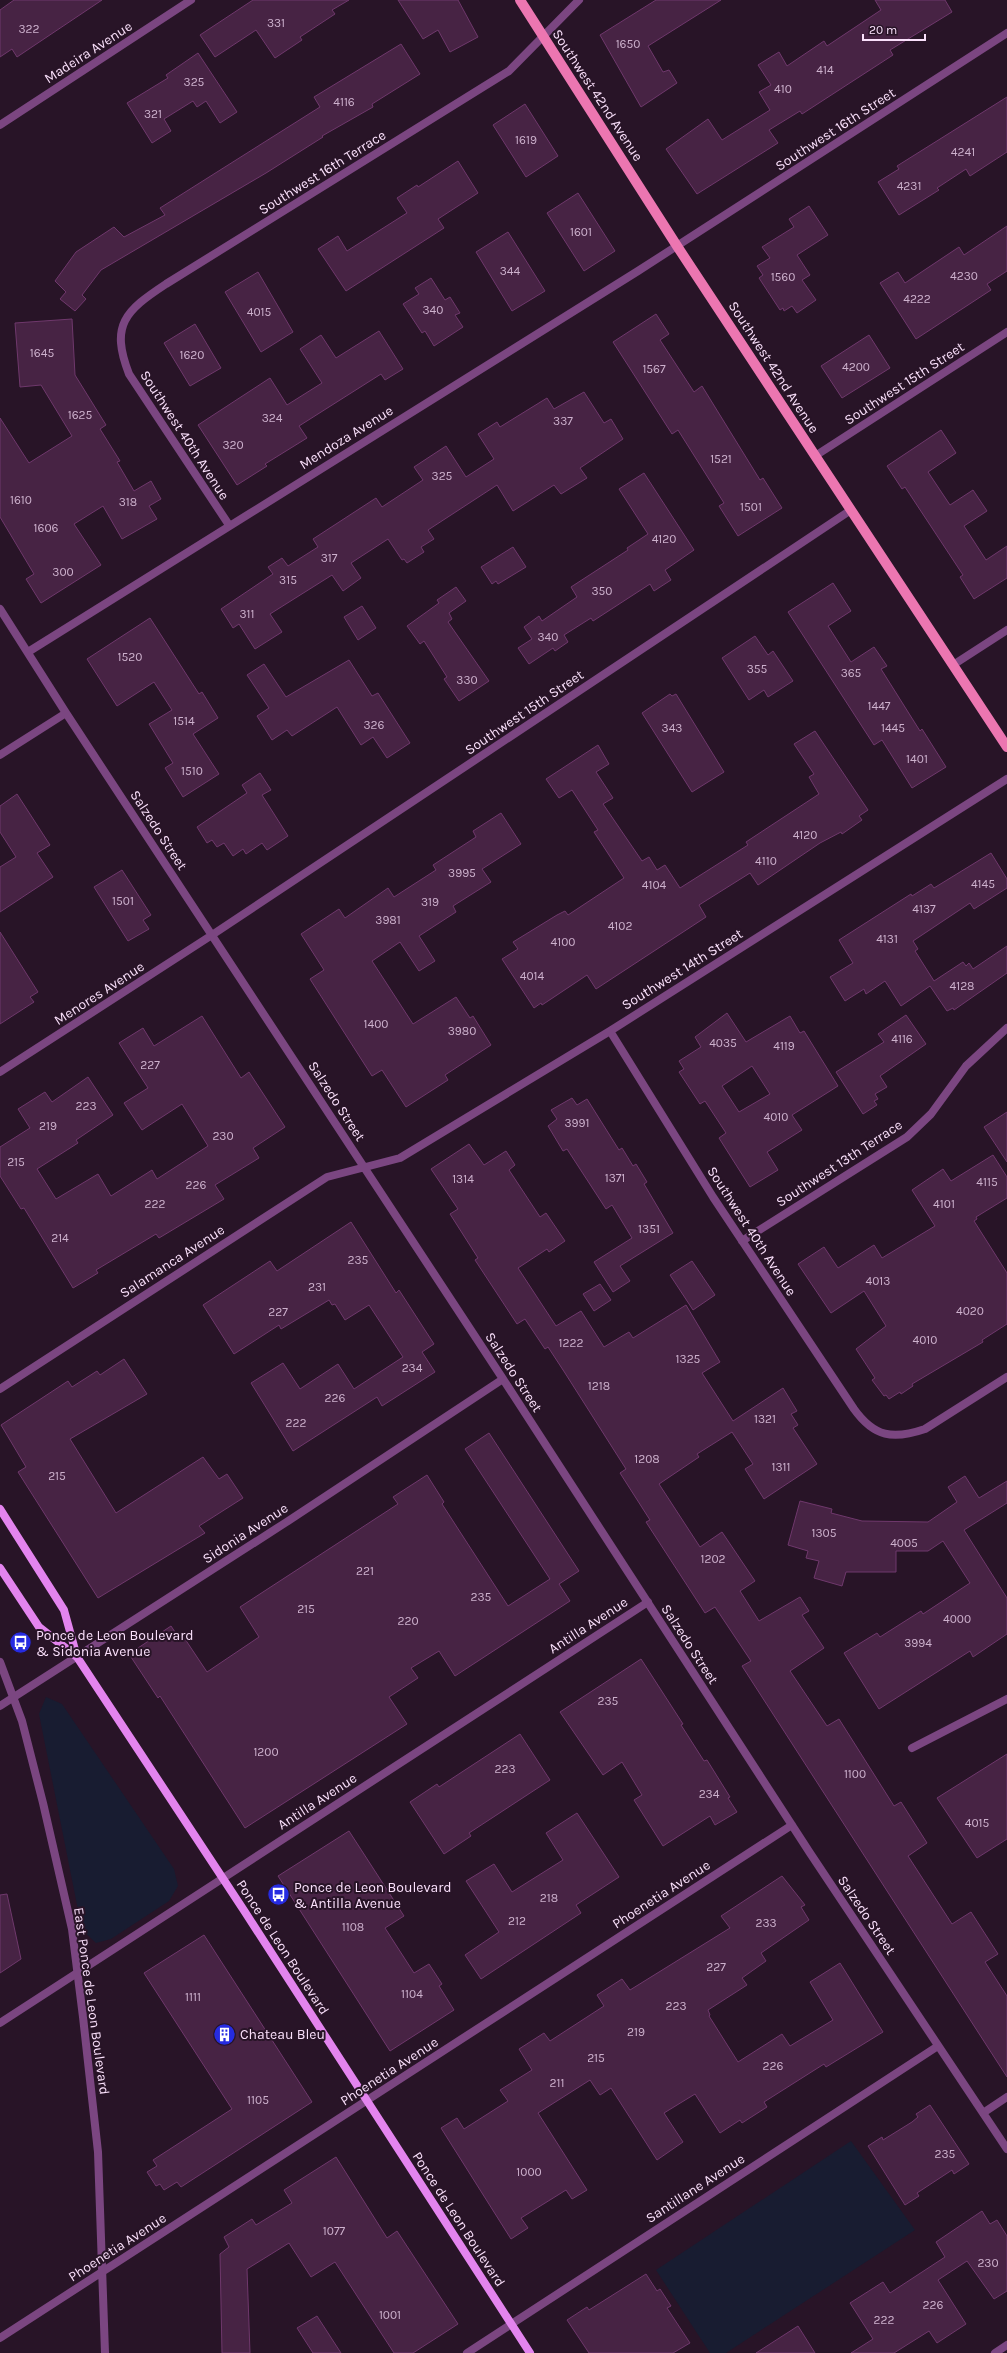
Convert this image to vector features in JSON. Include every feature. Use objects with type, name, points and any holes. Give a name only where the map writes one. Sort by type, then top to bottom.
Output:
[{"type":"main road","name":"Southwest 42nd Avenue","points":[[520,0],[678,246],[1007,747]]},
{"type":"street","name":"Madeira Avenue","points":[[0,125],[191,0]]},
{"type":"street","name":"Southwest 16th Terrace","points":[[120,334],[130,314],[147,296],[509,71],[579,0]]},
{"type":"street","name":"Southwest 16th Street","points":[[678,246],[1007,32]]},
{"type":"street","name":"Mendoza Avenue","points":[[28,652],[229,525],[678,246]]},
{"type":"street","name":"Southwest 15th Street","points":[[815,456],[1007,332]]},
{"type":"street","name":"Southwest 40th Avenue","points":[[120,334],[120,347],[129,374],[229,525]]},
{"type":"street","name":"Southwest 15th Street","points":[[212,935],[851,510]]},
{"type":"street","name":"Salzedo Street","points":[[0,609],[66,713],[503,1378],[792,1825],[1007,2149]]},
{"type":"street","points":[[953,665],[1007,630]]},
{"type":"street","points":[[0,755],[66,713]]},
{"type":"street","name":"Southwest 14th Street","points":[[364,1167],[400,1158],[610,1031],[1007,779]]},
{"type":"street","name":"Menores Avenue","points":[[0,1072],[212,935]]},
{"type":"street","name":"Southwest 13th Terrace","points":[[742,1241],[907,1137],[931,1114],[966,1066],[1007,1028]]},
{"type":"street","name":"Southwest 40th Avenue","points":[[610,1031],[742,1241],[854,1409],[868,1426],[884,1434],[902,1434],[925,1429],[1007,1376]]},
{"type":"street","name":"Salamanca Avenue","points":[[0,1389],[327,1176],[364,1167]]},
{"type":"street","name":"Sidonia Avenue","points":[[0,1706],[503,1378]]},
{"type":"street","name":"Ponce de Leon Boulevard","points":[[0,1510],[64,1610],[77,1657]]},
{"type":"street","name":"Ponce de Leon Boulevard","points":[[0,1568],[40,1627],[77,1657],[223,1878],[530,2353]]},
{"type":"street","name":"Antilla Avenue","points":[[0,2023],[648,1602]]},
{"type":"street","name":"East Ponce de Leon Boulevard","points":[[0,1662],[14,1697],[55,1855],[72,1929],[98,2152],[105,2353]]},
{"type":"street","points":[[912,1748],[1007,1698]]},
{"type":"street","name":"Phoenetia Avenue","points":[[0,2338],[792,1825]]},
{"type":"street","name":"Santillane Avenue","points":[[467,2353],[938,2046]]},
{"type":"street","points":[[983,2113],[1007,2097]]},
{"type":"street","points":[[995,2353],[1007,2345]]},
{"type":"shaded area","points":[[46,1697],[62,1704],[174,1869],[178,1886],[169,1901],[111,1939],[96,1943],[82,1930],[39,1714]]},
{"type":"shaded area","points":[[851,2141],[915,2230],[726,2353],[710,2353],[656,2270]]},
{"type":"building","points":[[14,0],[102,0],[17,57],[12,49],[0,57],[0,10]]},
{"type":"building","points":[[253,0],[349,0],[332,10],[335,14],[300,37],[302,40],[275,58],[256,30],[215,57],[200,35]]},
{"type":"building","points":[[398,0],[458,0],[478,37],[450,52],[438,30],[423,39]]},
{"type":"building","points":[[656,0],[721,0],[648,46],[663,72],[669,70],[677,83],[641,107],[600,35]]},
{"type":"building","points":[[875,0],[945,0],[952,12],[890,50],[893,55],[802,114],[800,111],[769,130],[778,143],[697,194],[666,149],[708,119],[722,140],[770,110],[759,92],[771,85],[758,65],[779,52],[787,66],[824,41],[827,46],[881,10]]},
{"type":"building","points":[[401,44],[420,74],[372,104],[373,107],[322,136],[323,137],[266,173],[101,270],[82,295],[86,299],[75,311],[60,299],[66,292],[55,281],[76,252],[114,227],[124,237],[165,215],[160,208],[320,107],[314,97]]},
{"type":"building","points":[[198,53],[237,112],[220,123],[206,101],[197,107],[193,101],[164,119],[171,131],[152,143],[127,103],[168,78],[166,75]]},
{"type":"building","points":[[1007,97],[1007,152],[970,176],[966,169],[937,188],[939,190],[899,215],[878,182],[899,169],[897,166]]},
{"type":"building","points":[[525,104],[558,156],[526,177],[493,125]]},
{"type":"building","points":[[458,161],[478,193],[438,219],[444,228],[346,291],[318,249],[338,236],[347,251],[407,213],[397,198],[417,185],[418,187]]},
{"type":"building","points":[[578,193],[615,251],[584,271],[547,213]]},
{"type":"building","points":[[809,206],[828,235],[797,255],[810,275],[802,280],[816,300],[797,313],[792,306],[784,311],[783,308],[780,310],[759,278],[763,275],[757,266],[770,258],[762,247],[794,227],[789,219]]},
{"type":"building","points":[[1007,226],[1007,271],[987,284],[991,290],[916,339],[880,283],[898,272],[905,283],[959,247],[964,255]]},
{"type":"building","points":[[508,232],[545,291],[512,311],[476,252]]},
{"type":"building","points":[[258,272],[293,332],[261,352],[225,292]]},
{"type":"building","points":[[431,278],[445,300],[450,297],[460,313],[455,315],[463,327],[434,346],[425,331],[422,333],[403,304],[419,294],[415,288]]},
{"type":"building","points":[[656,314],[669,334],[660,340],[694,392],[702,386],[760,480],[763,478],[782,508],[738,536],[719,506],[724,503],[678,430],[672,434],[613,342]]},
{"type":"building","points":[[72,319],[75,375],[106,425],[100,429],[120,461],[117,462],[134,491],[151,481],[161,499],[149,506],[157,519],[122,539],[103,506],[74,524],[101,565],[41,603],[26,579],[34,574],[0,517],[0,418],[29,463],[72,436],[41,385],[20,387],[15,323]]},
{"type":"building","points":[[195,324],[221,368],[190,386],[164,343]]},
{"type":"building","points":[[379,331],[403,369],[385,380],[381,374],[299,426],[307,438],[265,464],[267,466],[237,485],[198,425],[270,378],[287,405],[322,383],[300,349],[321,335],[336,358]]},
{"type":"building","points":[[869,335],[890,368],[842,398],[821,366]]},
{"type":"building","points":[[584,392],[604,423],[611,419],[623,439],[580,468],[587,478],[561,494],[554,485],[513,511],[497,485],[428,530],[434,539],[421,547],[424,552],[407,563],[404,559],[402,560],[388,539],[351,563],[361,578],[343,591],[332,575],[270,614],[282,632],[255,649],[239,624],[233,628],[221,609],[273,574],[268,567],[282,558],[288,566],[318,547],[313,539],[376,498],[382,507],[423,480],[414,467],[446,446],[466,477],[494,459],[478,434],[497,422],[500,427],[547,398],[554,409]]},
{"type":"building","points":[[941,430],[956,453],[928,472],[950,505],[973,490],[987,511],[964,526],[986,560],[1007,546],[1007,578],[974,599],[960,577],[963,575],[905,487],[902,489],[887,466]]},
{"type":"building","points":[[644,473],[694,550],[665,570],[671,580],[654,591],[650,584],[593,621],[591,618],[564,635],[568,642],[555,651],[553,648],[529,664],[518,648],[532,639],[524,627],[539,616],[542,621],[577,597],[571,587],[628,550],[627,548],[648,534],[619,489]]},
{"type":"building","points":[[513,547],[526,567],[498,584],[496,581],[492,584],[481,567]]},
{"type":"building","points":[[833,583],[851,611],[828,626],[851,662],[874,647],[887,666],[881,669],[920,731],[922,729],[946,767],[912,788],[882,740],[874,745],[788,612]]},
{"type":"building","points":[[456,587],[466,601],[449,613],[452,619],[448,622],[489,681],[459,701],[444,679],[447,677],[424,641],[420,644],[407,626],[439,603],[437,600]]},
{"type":"building","points":[[362,606],[376,628],[358,640],[344,617]]},
{"type":"building","points":[[150,618],[199,694],[202,692],[218,718],[193,734],[219,774],[183,797],[165,768],[173,763],[149,724],[172,710],[154,682],[117,706],[87,659]]},
{"type":"building","points":[[755,636],[768,655],[773,651],[793,681],[768,697],[764,690],[749,700],[722,658]]},
{"type":"building","points":[[349,660],[372,696],[378,693],[410,743],[387,758],[373,737],[361,745],[337,707],[292,736],[287,730],[272,740],[257,716],[269,708],[247,675],[264,664],[286,697]]},
{"type":"building","points":[[670,694],[672,696],[676,694],[724,772],[692,792],[642,713]]},
{"type":"building","points":[[815,731],[868,810],[859,816],[862,820],[842,834],[841,832],[820,843],[758,885],[750,873],[699,905],[706,917],[596,989],[587,975],[542,1005],[541,1003],[534,1008],[502,959],[518,949],[513,942],[565,911],[568,915],[624,878],[594,832],[598,830],[572,790],[559,798],[546,779],[598,745],[609,764],[596,772],[613,798],[603,804],[642,861],[649,857],[657,870],[665,865],[680,888],[748,845],[746,842],[819,794],[809,777],[814,774],[794,744]]},
{"type":"building","points":[[260,773],[271,790],[262,795],[288,836],[267,850],[262,843],[246,854],[243,849],[233,856],[224,843],[217,847],[212,840],[207,843],[197,827],[247,793],[242,785]]},
{"type":"building","points":[[17,794],[50,845],[37,853],[53,877],[0,912],[0,867],[16,857],[0,832],[0,806]]},
{"type":"building","points":[[501,813],[521,844],[482,869],[491,882],[453,906],[456,912],[419,936],[435,961],[419,971],[400,942],[372,961],[413,1024],[456,997],[470,1018],[473,1016],[491,1045],[445,1075],[448,1080],[406,1107],[382,1070],[372,1076],[310,979],[324,970],[301,934],[339,909],[345,918],[388,888],[394,897],[436,870],[433,865],[476,837],[473,831]]},
{"type":"building","points":[[991,853],[1007,879],[1007,888],[974,909],[970,903],[913,941],[918,949],[915,951],[934,981],[963,962],[966,966],[969,963],[973,969],[1007,946],[1007,973],[954,1010],[953,1008],[947,1011],[930,986],[901,1006],[885,981],[866,994],[864,989],[845,1001],[830,977],[853,963],[839,940],[911,894],[912,896],[931,884],[934,888]]},
{"type":"building","points":[[122,870],[151,915],[143,920],[149,929],[128,941],[94,887]]},
{"type":"building","points":[[0,932],[38,992],[30,997],[34,1002],[0,1024]]},
{"type":"building","points":[[727,1013],[746,1042],[790,1016],[800,1033],[804,1031],[838,1086],[792,1115],[802,1130],[767,1152],[778,1170],[750,1187],[719,1138],[726,1133],[705,1101],[700,1104],[679,1072],[684,1069],[679,1061],[701,1047],[695,1037]],"holes":[[[752,1066],[770,1094],[739,1112],[722,1086]]]},
{"type":"building","points":[[906,1015],[926,1044],[880,1076],[887,1087],[875,1094],[878,1099],[874,1101],[877,1105],[863,1114],[836,1072],[884,1042],[878,1034]]},
{"type":"building","points":[[202,1016],[241,1078],[249,1072],[285,1127],[253,1148],[259,1158],[215,1185],[224,1199],[159,1238],[156,1234],[96,1270],[98,1273],[73,1288],[24,1208],[21,1209],[0,1176],[0,1147],[30,1128],[18,1109],[45,1092],[52,1102],[88,1077],[113,1115],[76,1140],[78,1143],[37,1169],[56,1199],[98,1174],[111,1196],[152,1170],[157,1179],[208,1146],[182,1104],[142,1130],[124,1103],[148,1088],[119,1043],[143,1028],[154,1046]]},
{"type":"building","points":[[572,1098],[577,1105],[587,1099],[619,1150],[622,1148],[633,1166],[636,1164],[647,1182],[644,1184],[673,1233],[620,1266],[630,1281],[613,1292],[594,1262],[632,1238],[612,1205],[606,1209],[567,1149],[563,1151],[548,1126],[557,1119],[551,1110]]},
{"type":"building","points":[[1007,1112],[1007,1162],[984,1127]]},
{"type":"building","points":[[469,1144],[484,1165],[506,1151],[515,1165],[509,1170],[540,1217],[546,1213],[565,1241],[549,1252],[547,1249],[518,1268],[556,1326],[581,1311],[604,1347],[629,1332],[633,1338],[686,1305],[720,1362],[702,1373],[733,1421],[783,1388],[797,1411],[791,1414],[798,1425],[793,1428],[817,1464],[764,1499],[745,1469],[753,1464],[732,1432],[697,1454],[699,1457],[659,1484],[700,1547],[722,1532],[755,1581],[740,1591],[759,1621],[800,1597],[809,1611],[802,1615],[824,1648],[790,1671],[827,1726],[839,1719],[894,1806],[901,1802],[927,1843],[908,1856],[952,1924],[971,1912],[998,1954],[985,1962],[1007,1996],[1007,2077],[742,1666],[751,1661],[715,1607],[705,1613],[646,1522],[650,1520],[620,1473],[626,1469],[565,1373],[548,1347],[545,1349],[525,1319],[517,1324],[475,1260],[478,1258],[450,1214],[458,1209],[431,1169]]},
{"type":"building","points":[[993,1155],[1007,1177],[1007,1198],[976,1217],[977,1219],[974,1221],[1007,1273],[1007,1324],[982,1340],[983,1342],[912,1384],[913,1386],[901,1394],[900,1392],[889,1399],[886,1395],[884,1396],[872,1380],[875,1378],[856,1349],[886,1326],[864,1291],[831,1313],[798,1264],[824,1247],[838,1268],[874,1245],[882,1258],[935,1226],[912,1190],[943,1169],[951,1181]]},
{"type":"building","points":[[351,1222],[396,1293],[399,1290],[434,1344],[422,1352],[435,1372],[382,1406],[377,1397],[293,1451],[251,1383],[283,1363],[300,1389],[338,1364],[354,1389],[403,1357],[369,1305],[345,1320],[335,1304],[332,1305],[329,1300],[281,1329],[279,1325],[234,1354],[203,1305],[270,1261],[277,1271]]},
{"type":"building","points":[[692,1261],[715,1295],[693,1310],[670,1275]]},
{"type":"building","points":[[600,1284],[611,1300],[594,1311],[583,1294]]},
{"type":"building","points":[[124,1359],[147,1394],[70,1439],[116,1513],[203,1457],[219,1479],[227,1474],[243,1498],[199,1526],[205,1533],[98,1598],[18,1472],[26,1467],[1,1425],[68,1381],[72,1387],[97,1371],[100,1375]]},
{"type":"building","points":[[489,1433],[579,1571],[559,1584],[570,1601],[455,1676],[439,1651],[411,1668],[418,1678],[389,1697],[407,1724],[245,1828],[160,1696],[158,1698],[129,1654],[171,1626],[179,1638],[183,1636],[207,1672],[259,1637],[240,1607],[398,1504],[393,1497],[427,1475],[444,1502],[442,1504],[508,1606],[550,1579],[465,1449]]},
{"type":"building","points":[[965,1476],[979,1498],[1007,1481],[1007,1503],[964,1530],[1007,1598],[1007,1634],[973,1657],[970,1651],[879,1709],[844,1653],[877,1633],[880,1637],[921,1611],[923,1614],[970,1583],[943,1541],[928,1551],[896,1551],[896,1572],[846,1572],[842,1586],[814,1578],[819,1561],[806,1558],[808,1551],[788,1545],[800,1501],[832,1509],[831,1513],[862,1521],[928,1522],[957,1502],[948,1487]]},
{"type":"building","points":[[641,1659],[683,1724],[681,1725],[704,1761],[707,1760],[730,1797],[728,1798],[737,1812],[715,1825],[710,1816],[663,1846],[634,1800],[642,1795],[622,1762],[603,1775],[560,1712]]},
{"type":"building","points":[[520,1734],[550,1780],[469,1833],[471,1836],[444,1854],[410,1802],[437,1784],[439,1787]]},
{"type":"building","points":[[1007,1754],[1007,1839],[977,1858],[937,1798]]},
{"type":"building","points":[[577,1813],[619,1877],[576,1905],[581,1913],[481,1979],[465,1955],[499,1932],[466,1881],[494,1864],[512,1892],[563,1860],[546,1833]]},
{"type":"building","points":[[349,1831],[404,1916],[385,1928],[414,1973],[429,1964],[442,1984],[439,1986],[454,2010],[390,2051],[278,1876]]},
{"type":"building","points":[[782,1876],[805,1905],[801,1907],[809,1920],[761,1953],[766,1961],[742,1978],[747,1985],[708,2010],[709,2016],[738,2062],[782,2034],[790,2046],[833,2020],[810,1982],[840,1963],[883,2032],[826,2067],[824,2064],[764,2102],[767,2107],[742,2123],[740,2120],[720,2133],[695,2094],[664,2113],[683,2142],[657,2160],[611,2088],[600,2095],[590,2080],[538,2113],[587,2190],[572,2199],[566,2190],[521,2218],[528,2228],[511,2239],[441,2128],[457,2118],[464,2129],[508,2101],[500,2090],[532,2070],[519,2049],[544,2033],[550,2041],[604,2006],[597,1995],[622,1979],[630,1990],[730,1928],[721,1916]]},
{"type":"building","points":[[7,1894],[21,1959],[0,1973],[0,1895]]},
{"type":"building","name":"Chateau Bleu","points":[[204,1935],[312,2102],[181,2187],[177,2182],[164,2190],[160,2184],[156,2186],[147,2172],[157,2166],[153,2160],[232,2109],[144,1973]]},
{"type":"building","points":[[930,2105],[969,2164],[954,2174],[952,2170],[917,2193],[919,2196],[905,2205],[868,2146],[882,2137],[883,2140],[912,2122],[918,2117],[916,2114]]},
{"type":"building","points":[[336,2157],[387,2238],[397,2231],[458,2324],[413,2353],[394,2353],[335,2262],[311,2277],[289,2243],[247,2269],[250,2353],[222,2353],[220,2254],[229,2247],[224,2237],[252,2219],[256,2225],[292,2203],[284,2190]]},
{"type":"building","points":[[982,2211],[990,2224],[997,2220],[1007,2236],[1007,2291],[994,2299],[967,2261],[938,2280],[966,2324],[937,2343],[929,2331],[894,2353],[851,2353],[873,2339],[850,2303],[883,2282],[890,2293],[945,2257],[936,2242]]},
{"type":"building","points":[[646,2274],[657,2291],[660,2289],[671,2306],[667,2308],[690,2343],[673,2353],[589,2353],[567,2320],[587,2307],[589,2310]]},
{"type":"building","points":[[317,2316],[341,2353],[313,2353],[297,2328]]},
{"type":"building","points":[[798,2326],[815,2353],[756,2353]]},
{"type":"place","name":"Ponce de Leon Boulevard & Sidonia Avenue","points":[[20,1643]]},
{"type":"place","name":"Ponce de Leon Boulevard & Antilla Avenue","points":[[279,1895]]},
{"type":"place","name":"Chateau Bleu","points":[[225,2034]]}]
